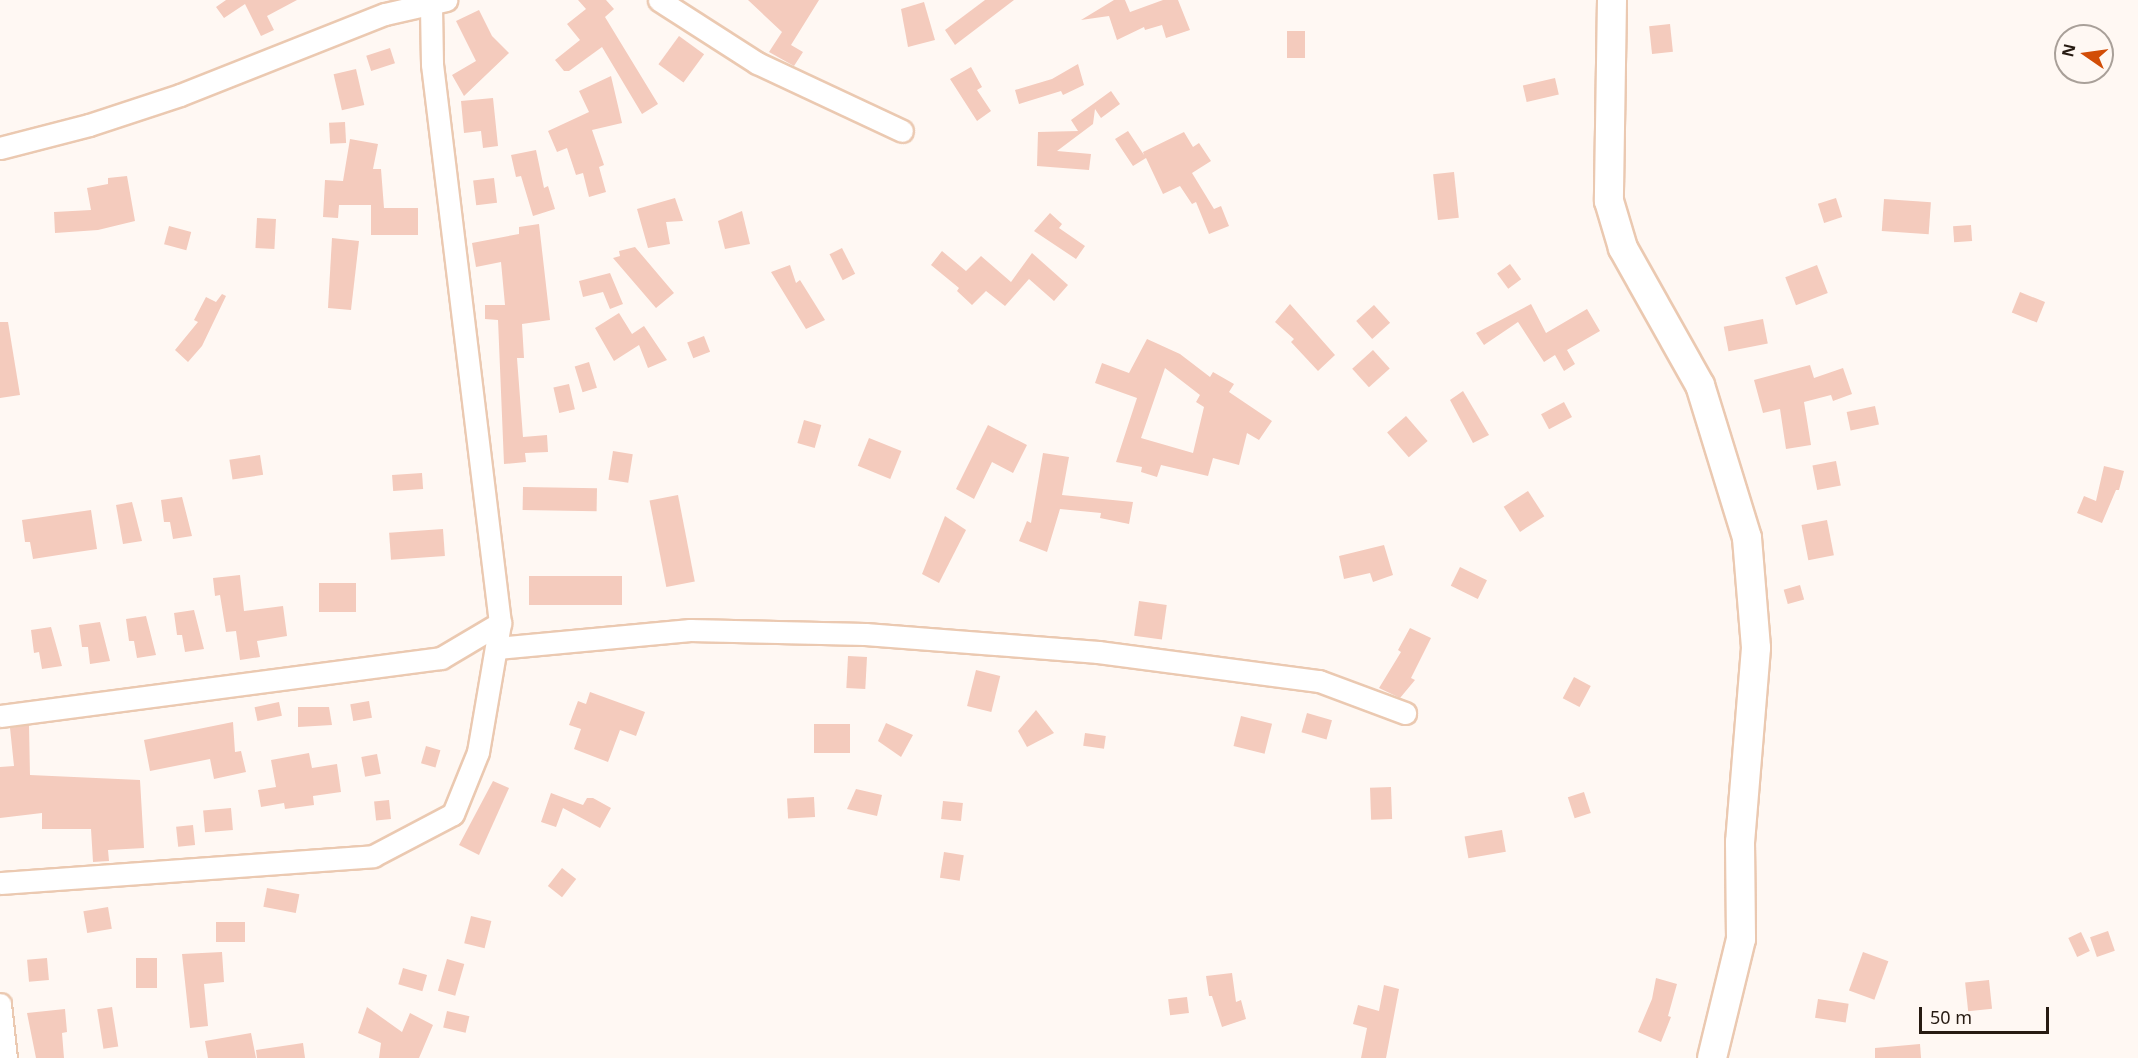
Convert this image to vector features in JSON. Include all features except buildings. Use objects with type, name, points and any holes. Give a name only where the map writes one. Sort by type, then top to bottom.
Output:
[{"type":"street","points":[[659,0],[757,63],[902,131]]},
{"type":"street","points":[[1612,0],[1609,201],[1623,248],[1700,385],[1747,538],[1756,648],[1740,842],[1741,939],[1712,1058]]},
{"type":"street","points":[[0,148],[170,98],[385,14],[439,2],[432,64],[500,623],[478,752],[453,814],[373,856],[0,884]]},
{"type":"street","points":[[0,716],[441,658],[500,623]]},
{"type":"street","points":[[497,648],[690,630],[865,634],[1098,652],[1319,681],[1405,713]]},
{"type":"street","points":[[0,1004],[6,1058]]}]
